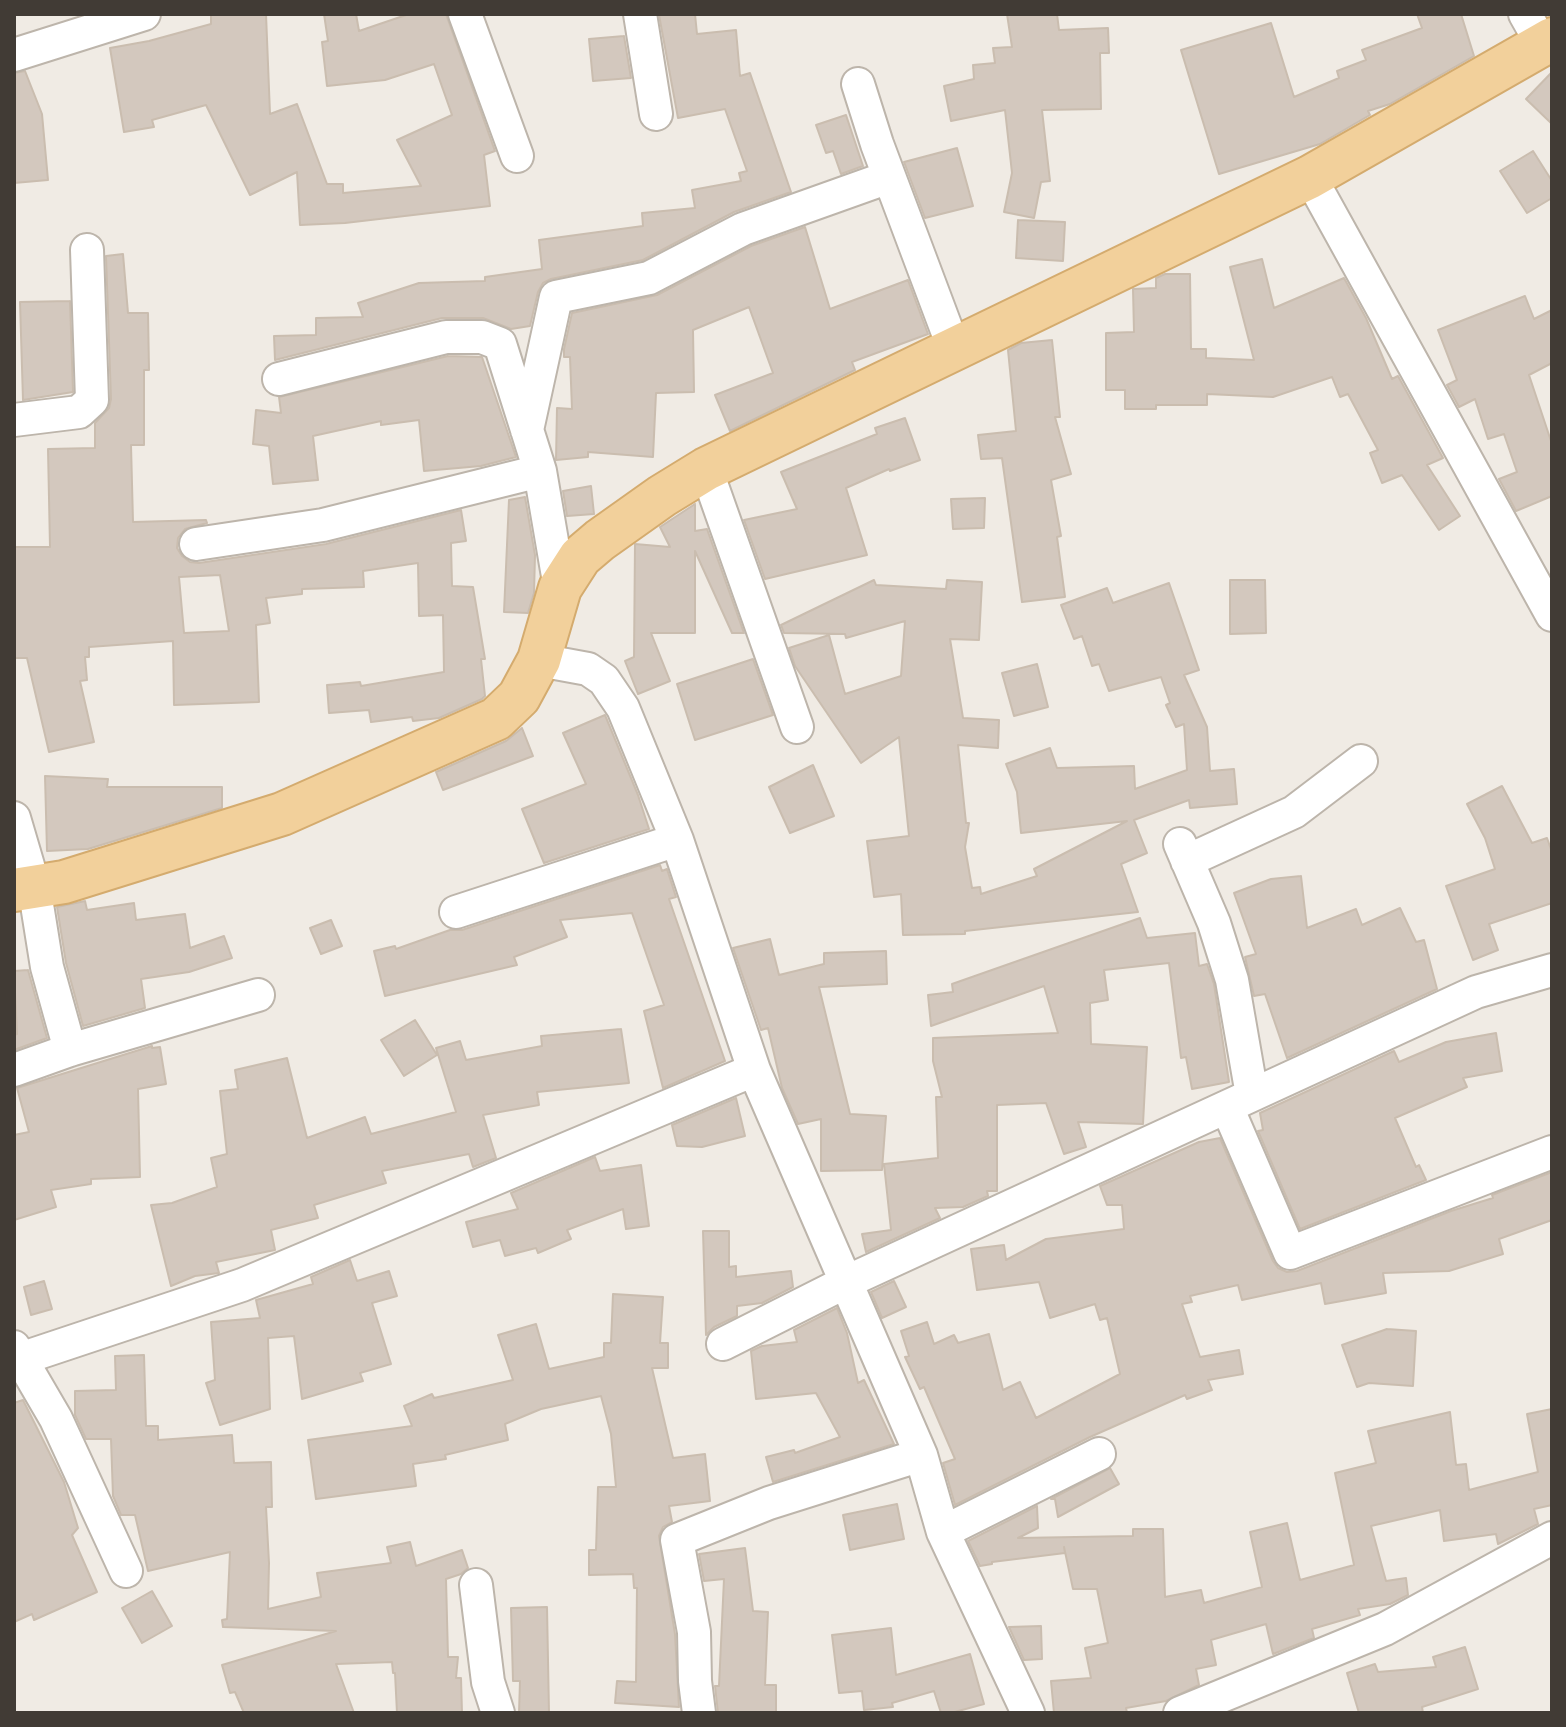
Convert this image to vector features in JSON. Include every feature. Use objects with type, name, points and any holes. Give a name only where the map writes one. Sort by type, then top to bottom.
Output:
[{"type":"main road","points":[[24,888],[64,882],[282,814],[496,719],[519,697],[539,660],[560,588],[580,557],[662,496],[706,469],[1310,177],[1540,32]]},
{"type":"street","points":[[465,14],[517,156]]},
{"type":"street","points":[[640,14],[656,114]]},
{"type":"street","points":[[14,55],[138,15]]},
{"type":"street","points":[[858,84],[889,177],[954,349]]},
{"type":"street","points":[[527,430],[556,297],[649,278],[743,229],[889,177]]},
{"type":"street","points":[[1310,177],[1552,615]]},
{"type":"street","points":[[14,420],[79,412],[92,400],[87,250]]},
{"type":"street","points":[[279,379],[446,337],[482,337],[500,344],[540,471],[560,588]]},
{"type":"street","points":[[706,469],[797,727]]},
{"type":"street","points":[[196,544],[323,525],[540,471]]},
{"type":"street","points":[[539,660],[588,669],[604,680],[623,708],[677,840],[754,1070],[921,1455],[943,1532],[1028,1713]]},
{"type":"street","points":[[1361,761],[1294,812],[1184,852],[1214,923],[1232,980],[1240,1101],[1290,1253],[1552,1152]]},
{"type":"street","points":[[14,818],[24,888],[70,1050]]},
{"type":"street","points":[[456,912],[677,840]]},
{"type":"street","points":[[723,1344],[844,1283],[1476,992],[1552,970]]},
{"type":"street","points":[[14,1070],[70,1050],[258,995]]},
{"type":"street","points":[[126,1571],[56,1419],[16,1356],[242,1285],[754,1070]]},
{"type":"street","points":[[943,1532],[1099,1454]]},
{"type":"street","points":[[699,1713],[694,1632],[677,1540],[769,1503],[921,1455]]},
{"type":"street","points":[[1180,1713],[1385,1629],[1552,1538]]},
{"type":"street","points":[[476,1585],[488,1682],[498,1713]]},
{"type":"building","points":[[211,14],[266,14],[270,114],[297,104],[327,184],[343,184],[343,193],[421,186],[397,140],[452,115],[434,64],[385,80],[327,86],[322,42],[328,41],[324,14],[356,14],[359,31],[409,14],[446,14],[495,151],[484,155],[490,206],[345,223],[300,225],[297,172],[250,195],[206,105],[152,120],[154,127],[124,132],[110,48],[211,24]]},
{"type":"building","points":[[695,14],[697,34],[736,30],[740,76],[750,73],[791,192],[734,212],[643,260],[543,283],[530,326],[511,329],[483,318],[442,318],[275,360],[274,336],[316,335],[316,318],[363,317],[358,303],[419,283],[485,281],[485,277],[542,269],[539,240],[643,226],[642,213],[695,208],[692,190],[741,181],[739,173],[747,171],[725,109],[678,118],[659,15]]},
{"type":"building","points":[[1007,14],[1057,14],[1059,30],[1108,28],[1109,53],[1100,53],[1101,109],[1042,110],[1050,181],[1041,182],[1034,218],[1004,212],[1012,173],[1005,110],[951,121],[944,86],[974,79],[973,65],[995,63],[993,48],[1012,47]]},
{"type":"building","points":[[1417,14],[1461,14],[1474,56],[1390,104],[1368,111],[1370,115],[1320,144],[1219,174],[1181,50],[1271,23],[1294,97],[1339,78],[1337,71],[1366,60],[1362,50],[1422,28]]},
{"type":"building","points":[[624,36],[631,78],[593,81],[589,39]]},
{"type":"building","points":[[25,71],[42,114],[48,180],[14,183],[14,73]]},
{"type":"building","points":[[1552,72],[1552,124],[1526,99]]},
{"type":"building","points":[[846,115],[863,166],[841,174],[833,151],[826,153],[816,125]]},
{"type":"building","points":[[957,148],[973,206],[925,218],[904,162]]},
{"type":"building","points":[[1533,151],[1552,181],[1552,198],[1527,213],[1500,171]]},
{"type":"building","points":[[1018,220],[1065,222],[1063,261],[1016,258]]},
{"type":"building","points":[[805,227],[830,309],[908,280],[928,334],[852,362],[855,370],[730,431],[715,395],[773,373],[749,307],[693,330],[694,392],[656,393],[653,457],[588,452],[588,457],[556,460],[557,408],[572,409],[570,357],[564,357],[564,349],[572,313],[657,295],[751,246]]},
{"type":"building","points":[[123,254],[128,313],[148,313],[149,370],[144,370],[144,445],[131,445],[133,522],[206,520],[207,523],[185,529],[178,538],[177,548],[182,556],[190,562],[199,563],[326,544],[461,510],[466,541],[451,543],[452,586],[473,587],[485,659],[481,659],[485,696],[482,699],[439,718],[413,721],[412,717],[371,722],[369,710],[329,713],[327,685],[360,682],[361,686],[444,672],[443,615],[419,616],[418,563],[363,571],[364,587],[302,589],[302,594],[266,598],[270,623],[256,625],[259,702],[174,705],[173,641],[89,647],[89,657],[85,657],[87,680],[80,681],[94,742],[49,752],[27,658],[14,658],[14,547],[50,547],[48,449],[95,448],[95,423],[109,408],[106,256]],"holes":[[[220,575],[229,631],[184,633],[179,577]]]},
{"type":"building","points":[[1262,259],[1274,308],[1344,278],[1366,318],[1392,379],[1398,376],[1443,458],[1427,465],[1460,516],[1439,530],[1402,475],[1382,483],[1370,453],[1378,450],[1348,394],[1340,397],[1332,377],[1273,397],[1207,394],[1207,405],[1156,405],[1156,409],[1125,409],[1125,390],[1106,390],[1106,333],[1134,332],[1133,289],[1156,288],[1156,278],[1165,274],[1190,274],[1191,349],[1206,349],[1206,358],[1254,360],[1230,267]]},
{"type":"building","points":[[1525,296],[1534,319],[1552,310],[1552,363],[1529,375],[1552,444],[1552,496],[1516,511],[1499,479],[1517,472],[1504,434],[1488,439],[1475,399],[1459,407],[1447,385],[1457,380],[1438,330]]},
{"type":"building","points":[[70,301],[73,392],[23,400],[20,302]]},
{"type":"building","points":[[1052,340],[1060,417],[1055,417],[1071,474],[1051,480],[1061,536],[1057,537],[1065,597],[1022,602],[1002,458],[981,459],[978,435],[1016,431],[1008,350],[1021,343]]},
{"type":"building","points":[[448,356],[482,357],[516,457],[481,466],[424,471],[419,420],[381,425],[381,421],[313,436],[318,480],[273,484],[269,446],[253,444],[256,410],[281,413],[279,397]]},
{"type":"building","points":[[905,418],[920,460],[889,469],[846,488],[867,555],[765,579],[744,520],[797,509],[781,472],[877,434],[875,428]]},
{"type":"building","points":[[591,486],[594,514],[567,516],[563,491]]},
{"type":"building","points":[[525,497],[535,555],[534,593],[528,613],[504,612],[509,500]]},
{"type":"building","points":[[985,498],[984,528],[953,529],[951,499]]},
{"type":"building","points":[[695,504],[695,531],[707,529],[744,633],[732,633],[695,551],[695,633],[651,633],[670,681],[638,694],[625,661],[634,657],[635,544],[670,547],[660,527]]},
{"type":"building","points":[[874,580],[876,585],[946,589],[947,580],[982,582],[979,640],[950,639],[963,718],[999,720],[998,748],[958,745],[966,823],[969,823],[965,847],[972,888],[980,887],[981,894],[1037,876],[1034,869],[1127,821],[1021,833],[1017,792],[1006,764],[1050,748],[1057,768],[1134,766],[1135,789],[1187,770],[1184,724],[1176,727],[1166,705],[1170,703],[1161,677],[1109,691],[1099,664],[1092,666],[1082,636],[1074,639],[1061,605],[1107,588],[1113,603],[1169,583],[1199,670],[1184,675],[1207,727],[1210,771],[1234,769],[1237,804],[1190,808],[1189,800],[1134,820],[1147,853],[1121,864],[1138,912],[965,931],[965,934],[903,935],[901,894],[874,897],[867,841],[909,836],[899,737],[861,763],[795,666],[789,648],[829,635],[845,694],[901,676],[905,621],[846,638],[845,634],[784,633],[781,625]]},
{"type":"building","points":[[1230,580],[1265,580],[1266,633],[1230,634]]},
{"type":"building","points":[[753,659],[773,715],[695,740],[677,684]]},
{"type":"building","points":[[1037,664],[1048,707],[1014,716],[1002,673]]},
{"type":"building","points":[[605,715],[649,829],[544,863],[522,809],[586,784],[563,733]]},
{"type":"building","points":[[522,728],[533,756],[443,790],[436,772],[506,741]]},
{"type":"building","points":[[813,765],[834,816],[790,833],[769,787]]},
{"type":"building","points":[[45,776],[108,779],[107,787],[222,787],[222,808],[88,849],[47,851]]},
{"type":"building","points":[[1502,786],[1532,843],[1547,838],[1552,852],[1552,903],[1489,924],[1498,950],[1473,960],[1446,886],[1495,869],[1485,838],[1467,804]]},
{"type":"building","points":[[660,865],[662,871],[667,869],[676,897],[669,899],[725,1061],[663,1088],[644,1011],[664,1005],[632,913],[560,920],[567,937],[514,957],[517,965],[385,996],[374,951],[395,946],[396,949],[450,930],[462,930]]},
{"type":"building","points":[[1301,876],[1307,928],[1356,909],[1362,925],[1400,908],[1416,942],[1424,940],[1437,989],[1287,1058],[1265,994],[1254,996],[1245,957],[1256,954],[1234,893],[1271,879]]},
{"type":"building","points":[[85,901],[87,910],[134,903],[136,920],[185,914],[190,948],[224,936],[232,958],[189,972],[141,979],[145,1008],[83,1026],[66,963],[57,907]]},
{"type":"building","points":[[1140,918],[1147,938],[1195,933],[1199,966],[1207,964],[1214,984],[1229,1082],[1192,1089],[1186,1057],[1181,1058],[1169,963],[1104,970],[1108,1000],[1090,1003],[1091,1044],[1147,1047],[1143,1124],[1078,1122],[1086,1147],[1064,1154],[1046,1103],[997,1105],[997,1191],[987,1191],[988,1196],[963,1207],[935,1208],[940,1218],[866,1252],[862,1234],[891,1230],[884,1164],[938,1158],[936,1097],[942,1097],[933,1061],[933,1038],[1058,1033],[1044,986],[931,1026],[928,995],[953,992],[952,984]]},
{"type":"building","points":[[331,920],[342,946],[321,954],[310,928]]},
{"type":"building","points":[[770,939],[779,975],[824,964],[824,953],[886,951],[887,984],[819,987],[850,1114],[886,1116],[882,1170],[821,1171],[821,1119],[798,1124],[782,1088],[768,1028],[761,1030],[733,948]]},
{"type":"building","points":[[28,970],[47,1038],[14,1050],[14,1035],[17,1034],[14,971]]},
{"type":"building","points":[[415,1020],[437,1055],[404,1076],[381,1040]]},
{"type":"building","points":[[621,1029],[629,1083],[537,1092],[539,1105],[483,1115],[496,1158],[473,1167],[469,1154],[382,1171],[386,1183],[314,1205],[318,1218],[271,1230],[275,1250],[216,1262],[219,1273],[195,1276],[171,1286],[151,1205],[172,1203],[217,1187],[211,1158],[227,1154],[220,1091],[238,1089],[235,1070],[287,1058],[307,1138],[365,1117],[371,1134],[456,1112],[436,1048],[460,1041],[466,1060],[542,1046],[541,1036]]},
{"type":"building","points":[[1496,1033],[1502,1071],[1463,1078],[1467,1087],[1395,1118],[1416,1167],[1419,1165],[1426,1180],[1300,1229],[1258,1131],[1263,1130],[1260,1113],[1394,1051],[1399,1062],[1446,1042]]},
{"type":"building","points":[[152,1046],[160,1047],[166,1084],[138,1089],[140,1177],[91,1179],[91,1184],[51,1190],[56,1207],[14,1220],[14,1135],[29,1132],[17,1088]]},
{"type":"building","points":[[736,1098],[745,1136],[702,1147],[677,1146],[672,1125]]},
{"type":"building","points":[[1220,1138],[1273,1261],[1278,1268],[1287,1272],[1297,1271],[1451,1211],[1493,1198],[1492,1195],[1552,1172],[1552,1220],[1499,1239],[1503,1254],[1449,1271],[1383,1273],[1386,1293],[1325,1304],[1321,1283],[1242,1300],[1238,1285],[1190,1296],[1192,1302],[1182,1304],[1200,1357],[1239,1350],[1243,1374],[1208,1380],[1212,1390],[1187,1399],[1185,1395],[1090,1437],[955,1505],[943,1463],[955,1459],[924,1387],[920,1389],[905,1357],[909,1356],[901,1331],[927,1322],[934,1344],[954,1335],[958,1343],[989,1334],[1003,1390],[1020,1382],[1036,1418],[1120,1374],[1107,1318],[1100,1320],[1095,1304],[1050,1318],[1039,1282],[977,1290],[971,1249],[1004,1245],[1006,1260],[1046,1239],[1124,1229],[1122,1205],[1107,1205],[1100,1186],[1199,1142]]},
{"type":"building","points":[[595,1157],[600,1171],[641,1165],[649,1226],[626,1229],[623,1209],[567,1230],[571,1239],[538,1253],[536,1248],[505,1256],[500,1240],[473,1247],[466,1222],[518,1209],[511,1193]]},
{"type":"building","points":[[703,1231],[729,1231],[729,1267],[736,1266],[736,1277],[791,1271],[793,1287],[762,1303],[737,1306],[737,1316],[714,1327],[706,1335]]},
{"type":"building","points":[[350,1260],[357,1281],[389,1271],[397,1296],[372,1303],[391,1364],[360,1373],[363,1381],[302,1399],[294,1336],[268,1338],[270,1409],[220,1425],[206,1383],[215,1380],[211,1322],[260,1318],[256,1300],[313,1284],[311,1277]]},
{"type":"building","points":[[44,1281],[52,1309],[31,1315],[24,1287]]},
{"type":"building","points":[[894,1281],[906,1307],[882,1318],[871,1292]]},
{"type":"building","points":[[613,1294],[663,1297],[660,1343],[668,1343],[668,1368],[652,1368],[673,1458],[705,1454],[710,1501],[669,1506],[672,1522],[663,1527],[659,1536],[675,1634],[679,1707],[615,1703],[617,1681],[636,1682],[637,1588],[634,1588],[633,1574],[589,1575],[589,1550],[596,1550],[598,1487],[616,1487],[611,1434],[601,1396],[541,1409],[505,1424],[508,1440],[445,1455],[446,1459],[413,1464],[416,1486],[316,1499],[308,1440],[412,1426],[404,1406],[432,1394],[434,1398],[513,1380],[498,1335],[536,1324],[549,1369],[604,1357],[604,1343],[611,1343]]},
{"type":"building","points":[[837,1308],[847,1333],[858,1383],[864,1380],[894,1444],[773,1482],[766,1457],[794,1450],[795,1453],[840,1437],[816,1393],[756,1399],[751,1351],[762,1346],[797,1342],[794,1330]]},
{"type":"building","points":[[1387,1329],[1416,1331],[1413,1386],[1369,1383],[1357,1387],[1342,1345]]},
{"type":"building","points":[[144,1355],[146,1426],[158,1426],[158,1440],[232,1435],[234,1463],[271,1462],[272,1507],[266,1507],[268,1609],[321,1597],[317,1573],[391,1563],[387,1547],[410,1542],[416,1566],[462,1550],[468,1568],[446,1579],[448,1657],[458,1657],[456,1678],[461,1678],[462,1713],[397,1713],[392,1662],[336,1664],[354,1713],[244,1713],[235,1692],[230,1693],[222,1665],[336,1631],[223,1627],[222,1620],[227,1619],[230,1552],[148,1571],[135,1515],[121,1515],[113,1496],[111,1439],[86,1439],[75,1415],[75,1391],[116,1390],[115,1356]]},
{"type":"building","points":[[23,1400],[64,1482],[78,1528],[72,1535],[97,1592],[34,1620],[32,1614],[14,1622],[14,1403]]},
{"type":"building","points":[[1552,1409],[1552,1505],[1534,1509],[1538,1524],[1498,1544],[1496,1534],[1444,1541],[1440,1510],[1371,1526],[1386,1581],[1406,1578],[1408,1595],[1390,1604],[1358,1609],[1360,1615],[1312,1629],[1314,1638],[1273,1654],[1266,1624],[1211,1640],[1216,1665],[1196,1669],[1199,1685],[1166,1701],[1126,1708],[1127,1713],[1054,1713],[1051,1681],[1091,1678],[1085,1648],[1108,1643],[1097,1589],[1073,1589],[1064,1547],[1065,1553],[980,1566],[968,1541],[1037,1506],[1038,1528],[1018,1538],[1133,1536],[1133,1529],[1163,1529],[1165,1597],[1201,1590],[1204,1603],[1262,1587],[1250,1532],[1287,1523],[1300,1580],[1354,1565],[1335,1473],[1376,1463],[1368,1431],[1450,1412],[1456,1465],[1466,1464],[1469,1490],[1538,1472],[1527,1414]]},
{"type":"building","points":[[1110,1468],[1119,1484],[1058,1517],[1055,1499],[1051,1499]]},
{"type":"building","points":[[897,1504],[904,1539],[850,1550],[843,1515]]},
{"type":"building","points":[[745,1548],[753,1611],[768,1612],[765,1685],[776,1685],[776,1713],[718,1713],[715,1686],[719,1686],[724,1579],[704,1581],[699,1554]]},
{"type":"building","points":[[152,1591],[172,1626],[142,1643],[122,1608]]},
{"type":"building","points":[[547,1607],[549,1713],[519,1713],[520,1681],[513,1681],[511,1608]]},
{"type":"building","points":[[1041,1626],[1042,1659],[1024,1660],[1009,1627]]},
{"type":"building","points":[[891,1628],[896,1675],[970,1654],[984,1704],[941,1713],[934,1691],[892,1703],[893,1707],[864,1710],[862,1691],[839,1693],[832,1635]]},
{"type":"building","points":[[1465,1647],[1478,1689],[1422,1707],[1423,1713],[1359,1713],[1347,1673],[1375,1664],[1378,1672],[1436,1667],[1433,1657]]}]
